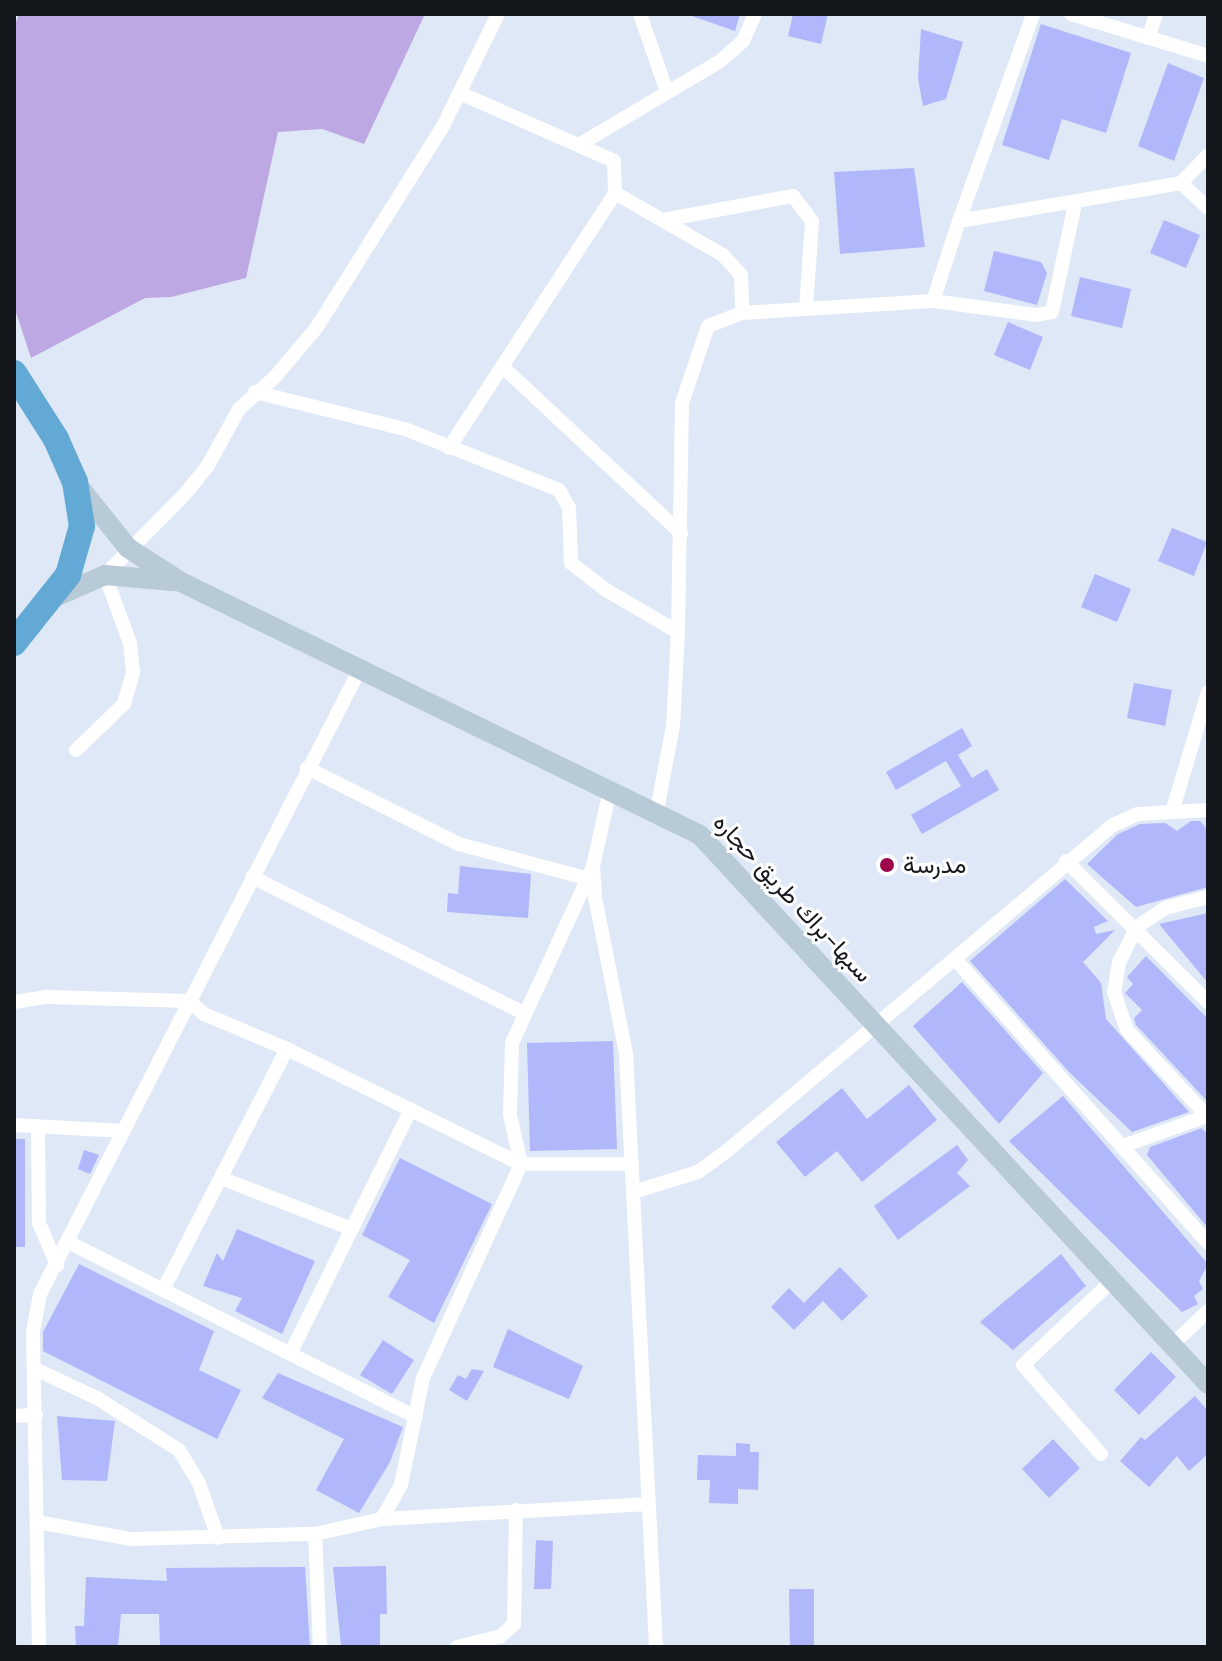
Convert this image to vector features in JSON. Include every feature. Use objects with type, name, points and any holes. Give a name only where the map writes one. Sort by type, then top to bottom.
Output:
[{"type":"highway","points":[[14,373],[24,399],[75,482],[80,543],[51,600],[17,637]]},
{"type":"main road","name":"سبها-براك طريق حجاره","points":[[75,482],[128,548],[181,582],[657,810],[700,835],[726,859],[876,1026],[1208,1384]]},
{"type":"main road","name":"سبها-براك طريق حجاره","points":[[105,575],[181,582]]},
{"type":"main road","points":[[51,600],[105,575]]},
{"type":"street","points":[[76,750],[124,704],[133,672],[130,643],[105,575],[207,467],[239,409],[275,377],[317,327],[387,223],[462,94],[498,14]]},
{"type":"street","points":[[640,14],[667,92]]},
{"type":"street","points":[[582,143],[667,92],[743,41],[755,14]]},
{"type":"street","points":[[933,301],[1033,14]]},
{"type":"street","points":[[1071,14],[1208,56]]},
{"type":"street","points":[[1149,36],[1156,14]]},
{"type":"street","points":[[449,448],[505,369],[615,193],[614,161],[582,143],[462,94]]},
{"type":"street","points":[[959,221],[1075,204],[1181,183],[1208,155]]},
{"type":"street","points":[[1181,183],[1208,208]]},
{"type":"street","points":[[615,193],[723,255],[741,275],[742,313]]},
{"type":"street","points":[[663,220],[793,196],[812,221],[806,309]]},
{"type":"street","points":[[657,810],[673,726],[681,533],[682,403],[692,364],[708,326],[742,313],[933,301],[1037,315],[1052,312],[1075,204]]},
{"type":"street","points":[[505,369],[681,533]]},
{"type":"street","points":[[255,392],[388,424],[449,448],[518,469],[559,490],[569,508],[567,549],[578,572],[678,632]]},
{"type":"street","points":[[39,1647],[36,1305],[360,669]]},
{"type":"street","points":[[1172,812],[1208,695]]},
{"type":"street","points":[[307,768],[459,844],[590,872]]},
{"type":"street","points":[[382,1519],[401,1485],[423,1378],[521,1164],[508,1084],[512,1043],[590,872],[610,790]]},
{"type":"street","points":[[633,1192],[698,1172],[876,1026],[1066,861],[1125,818],[1172,812],[1207,812]]},
{"type":"street","points":[[1066,861],[1137,927],[1208,1002]]},
{"type":"street","points":[[590,872],[596,911],[621,1012],[632,1164],[656,1647]]},
{"type":"street","points":[[252,877],[524,1013]]},
{"type":"street","points":[[1123,1146],[1208,1116],[1119,1017],[1115,975],[1137,927],[1165,908],[1208,897]]},
{"type":"street","points":[[955,959],[1208,1243]]},
{"type":"street","points":[[17,1000],[189,1001],[204,1014],[287,1049],[521,1164],[632,1164]]},
{"type":"street","points":[[163,1290],[287,1049]]},
{"type":"street","points":[[290,1354],[349,1228],[411,1109]]},
{"type":"street","points":[[14,1125],[124,1131]]},
{"type":"street","points":[[38,1127],[39,1223],[57,1265]]},
{"type":"street","points":[[221,1178],[349,1228]]},
{"type":"street","points":[[70,1243],[416,1417]]},
{"type":"street","points":[[1101,1454],[1023,1365],[1113,1280]]},
{"type":"street","points":[[1172,1345],[1208,1311]]},
{"type":"street","points":[[35,1369],[97,1398],[179,1450],[199,1483],[218,1538]]},
{"type":"street","points":[[14,1416],[36,1415]]},
{"type":"street","points":[[37,1522],[131,1539],[218,1538],[315,1534],[382,1519],[649,1504]]},
{"type":"street","points":[[457,1647],[501,1636],[514,1624],[516,1510]]},
{"type":"street","points":[[315,1534],[320,1647]]},
{"type":"shaded area","points":[[19,14],[425,14],[364,144],[322,129],[278,132],[246,278],[171,297],[145,298],[31,358],[14,306],[14,28]]},
{"type":"building","points":[[686,14],[740,14],[735,31]]},
{"type":"building","points":[[793,14],[828,14],[821,44],[788,36]]},
{"type":"building","points":[[1041,24],[1131,53],[1106,133],[1062,119],[1049,160],[1002,145]]},
{"type":"building","points":[[921,29],[963,42],[946,99],[923,106],[918,79]]},
{"type":"building","points":[[1168,63],[1204,78],[1174,161],[1138,146]]},
{"type":"building","points":[[914,168],[925,247],[840,254],[834,172]]},
{"type":"building","points":[[1164,220],[1200,235],[1186,268],[1150,253]]},
{"type":"building","points":[[994,251],[1041,262],[1047,273],[1037,305],[984,291]]},
{"type":"building","points":[[1080,277],[1131,289],[1122,328],[1071,316]]},
{"type":"building","points":[[1008,322],[1043,337],[1030,370],[994,355]]},
{"type":"building","points":[[1172,528],[1207,542],[1194,576],[1158,561]]},
{"type":"building","points":[[1095,574],[1131,589],[1117,622],[1081,607]]},
{"type":"building","points":[[1134,683],[1172,690],[1165,726],[1127,718]]},
{"type":"building","points":[[962,728],[972,746],[958,755],[972,778],[987,769],[999,790],[922,834],[911,815],[961,786],[946,761],[896,790],[886,772]]},
{"type":"building","points":[[1191,821],[1200,821],[1208,830],[1208,887],[1136,907],[1087,864],[1118,834],[1140,824],[1165,823],[1177,831]]},
{"type":"building","points":[[460,866],[531,874],[528,918],[447,912],[448,893],[458,894]]},
{"type":"building","points":[[1065,879],[1108,921],[1094,927],[1096,934],[1115,930],[1083,962],[1101,983],[1106,1019],[1189,1112],[1132,1132],[1069,1072],[970,961]]},
{"type":"building","points":[[1208,913],[1208,983],[1159,924]]},
{"type":"building","points":[[1146,956],[1208,1019],[1208,1102],[1136,1025],[1134,1018],[1142,1010],[1125,993],[1133,984],[1127,977]]},
{"type":"building","points":[[962,982],[1043,1073],[999,1124],[913,1026]]},
{"type":"building","points":[[613,1041],[617,1149],[530,1151],[527,1043]]},
{"type":"building","points":[[909,1085],[937,1120],[862,1182],[837,1151],[805,1177],[776,1142],[842,1088],[867,1119]]},
{"type":"building","points":[[1063,1096],[1208,1264],[1199,1281],[1203,1289],[1194,1296],[1198,1304],[1182,1312],[1009,1141]]},
{"type":"building","points":[[1202,1128],[1208,1135],[1208,1228],[1147,1155],[1150,1147]]},
{"type":"building","points":[[14,1139],[25,1139],[25,1247],[14,1247]]},
{"type":"building","points":[[957,1145],[968,1160],[957,1173],[970,1186],[898,1240],[874,1206]]},
{"type":"building","points":[[84,1150],[99,1155],[90,1174],[78,1169]]},
{"type":"building","points":[[400,1158],[492,1204],[434,1323],[388,1297],[410,1260],[362,1235]]},
{"type":"building","points":[[237,1229],[315,1261],[282,1334],[235,1311],[242,1298],[203,1286],[217,1253],[223,1261]]},
{"type":"building","points":[[1061,1254],[1086,1286],[1013,1350],[980,1322]]},
{"type":"building","points":[[79,1264],[214,1331],[199,1370],[241,1390],[217,1439],[43,1351],[43,1332]]},
{"type":"building","points":[[840,1267],[868,1296],[842,1321],[823,1301],[794,1330],[771,1307],[789,1288],[804,1303]]},
{"type":"building","points":[[508,1329],[583,1366],[569,1399],[493,1367]]},
{"type":"building","points":[[383,1340],[414,1360],[392,1394],[360,1375]]},
{"type":"building","points":[[1151,1352],[1176,1377],[1139,1415],[1114,1390]]},
{"type":"building","points":[[472,1369],[484,1371],[467,1401],[449,1390],[458,1375],[466,1379]]},
{"type":"building","points":[[278,1373],[403,1427],[390,1462],[359,1513],[316,1490],[344,1439],[262,1398]]},
{"type":"building","points":[[1195,1396],[1208,1411],[1208,1454],[1189,1471],[1177,1456],[1149,1487],[1120,1461],[1141,1437],[1145,1440]]},
{"type":"building","points":[[57,1416],[115,1421],[107,1481],[62,1480]]},
{"type":"building","points":[[1053,1439],[1080,1468],[1049,1498],[1022,1469]]},
{"type":"building","points":[[736,1443],[750,1444],[750,1452],[759,1452],[758,1490],[738,1489],[738,1504],[709,1503],[710,1480],[697,1480],[698,1455],[736,1456]]},
{"type":"building","points":[[536,1540],[553,1541],[551,1589],[534,1589]]},
{"type":"building","points":[[386,1566],[387,1614],[380,1614],[380,1647],[341,1647],[333,1567]]},
{"type":"building","points":[[305,1567],[310,1647],[160,1647],[159,1614],[121,1614],[118,1647],[76,1647],[75,1626],[84,1626],[86,1577],[167,1581],[166,1568]]},
{"type":"building","points":[[789,1589],[814,1589],[814,1647],[790,1647]]},
{"type":"place","name":"مدرسة","points":[[887,865]]}]
